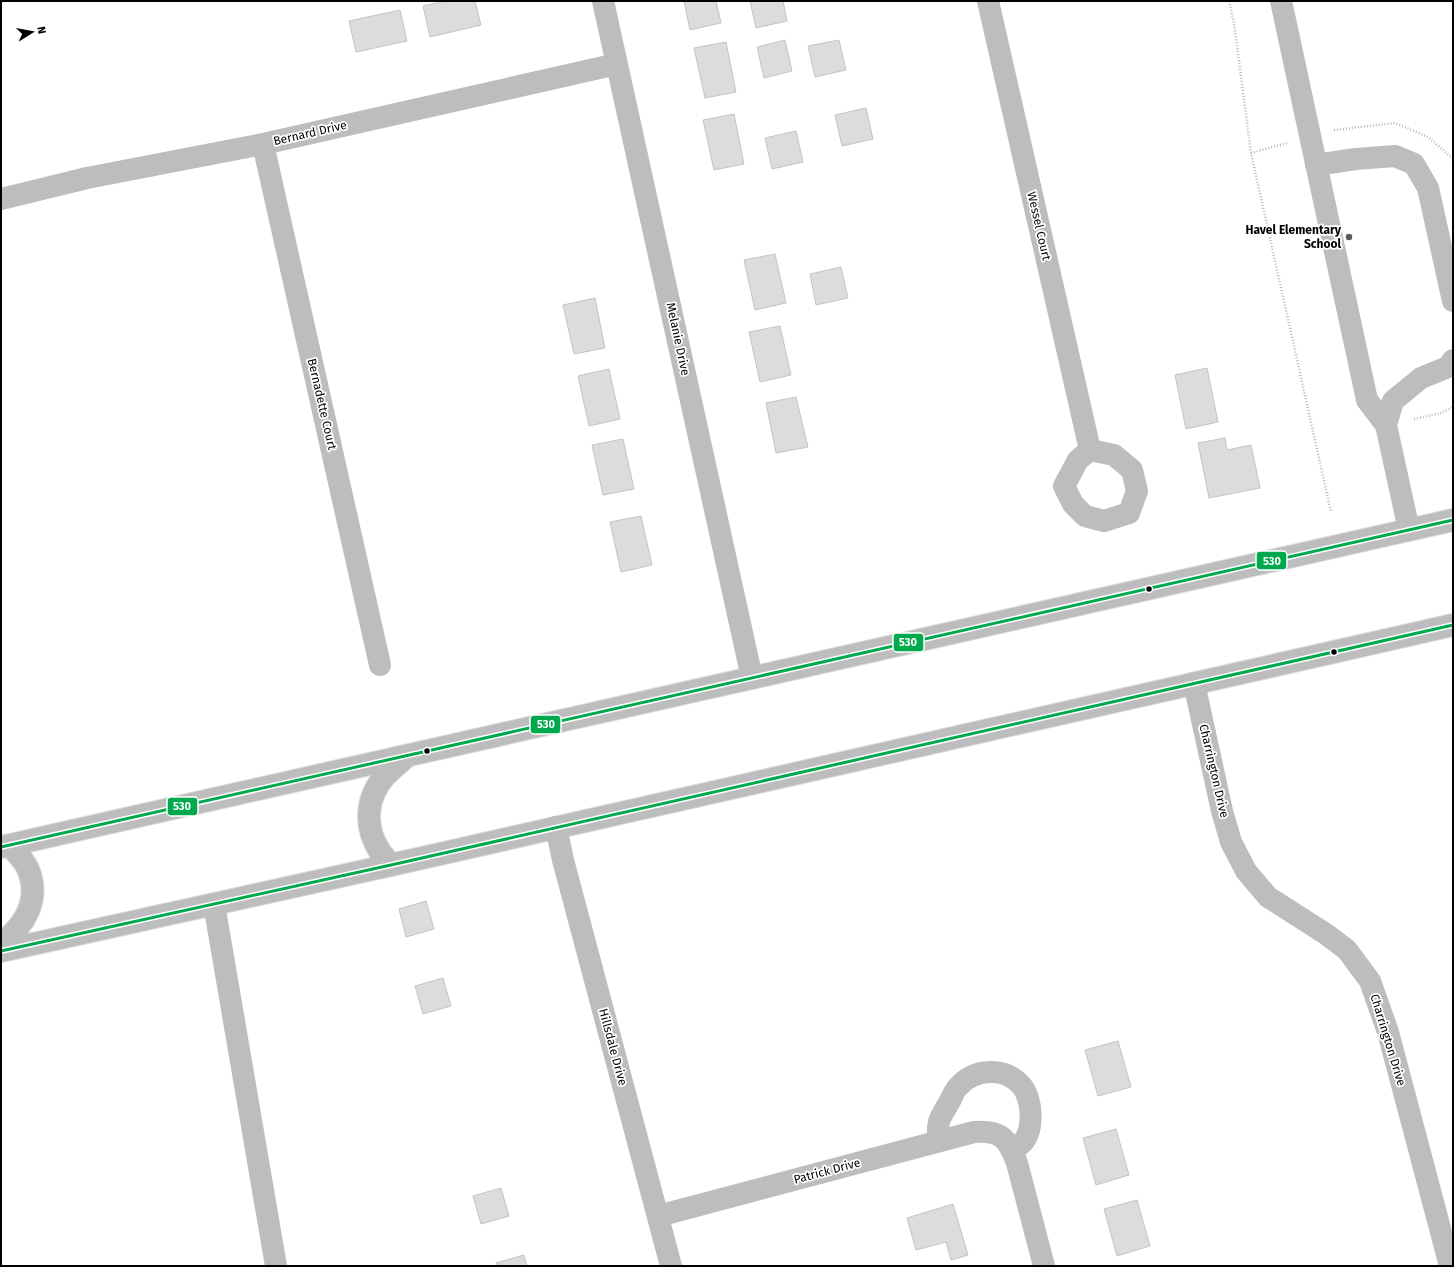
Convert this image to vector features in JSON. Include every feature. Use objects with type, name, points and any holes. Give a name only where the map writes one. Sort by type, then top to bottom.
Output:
[{"type":"street","name":"Melanie Drive","points":[[603,1],[752,678]]},
{"type":"street","name":"Wessel Court","points":[[988,1],[1090,450]]},
{"type":"street","points":[[1281,1],[1367,400],[1386,425],[1409,530]]},
{"type":"street","name":"Bernard Drive","points":[[1,199],[87,178],[263,144],[617,64]]},
{"type":"street","name":"Bernadette Court","points":[[263,144],[380,665]]},
{"type":"street","points":[[1316,166],[1356,159],[1395,156],[1414,164],[1428,188],[1453,300]]},
{"type":"street","points":[[1386,425],[1393,401],[1421,378],[1448,367],[1453,360]]},
{"type":"street","points":[[5,846],[1453,520]]},
{"type":"street","points":[[1,951],[391,865],[1453,625]]},
{"type":"street","name":"Charrington Drive","points":[[1194,683],[1222,811],[1231,842],[1246,871],[1268,896],[1326,934],[1347,950],[1370,981],[1388,1032],[1450,1266]]},
{"type":"street","points":[[391,865],[379,850],[372,837],[368,820],[369,806],[375,791],[384,777],[407,756]]},
{"type":"street","name":"Hillsdale Drive","points":[[556,827],[563,860],[671,1266]]},
{"type":"street","points":[[1,944],[14,934],[26,917],[32,903],[32,886],[28,869],[20,857],[5,846]]},
{"type":"street","points":[[214,904],[276,1266]]},
{"type":"street","points":[[939,1141],[937,1130],[939,1119],[958,1086],[972,1075],[989,1071],[1008,1075],[1022,1086],[1029,1100],[1031,1118],[1026,1135],[1021,1145],[1012,1149],[1044,1266]]},
{"type":"street","name":"Patrick Drive","points":[[658,1216],[974,1132],[996,1132],[1006,1140],[1012,1149]]},
{"type":"path","points":[[1229,1],[1235,31],[1251,153],[1331,512]]},
{"type":"path","points":[[1386,425],[1441,413],[1453,407]]},
{"type":"building","points":[[446,1],[475,1],[481,25],[430,37],[423,6]]},
{"type":"building","points":[[684,1],[716,1],[721,23],[690,30]]},
{"type":"building","points":[[750,1],[783,1],[787,21],[756,28]]},
{"type":"building","points":[[400,10],[407,41],[356,52],[349,21]]},
{"type":"building","points":[[785,40],[792,71],[764,78],[757,47]]},
{"type":"building","points":[[839,40],[846,70],[815,77],[808,46]]},
{"type":"building","points":[[726,42],[736,92],[705,98],[694,48]]},
{"type":"building","points":[[866,108],[873,139],[842,146],[835,115]]},
{"type":"building","points":[[734,114],[744,164],[714,170],[703,120]]},
{"type":"building","points":[[796,131],[803,162],[772,169],[765,138]]},
{"type":"building","points":[[775,254],[786,303],[755,310],[744,260]]},
{"type":"building","points":[[841,267],[848,298],[816,305],[810,274]]},
{"type":"building","points":[[595,298],[605,348],[574,354],[563,305]]},
{"type":"building","points":[[780,326],[791,375],[760,382],[749,332]]},
{"type":"building","points":[[1207,368],[1218,422],[1186,429],[1175,375]]},
{"type":"building","points":[[609,369],[620,419],[589,426],[578,376]]},
{"type":"building","points":[[796,397],[808,447],[776,453],[766,403]]},
{"type":"building","points":[[1225,438],[1227,450],[1251,445],[1260,488],[1209,498],[1198,443]]},
{"type":"building","points":[[623,439],[634,489],[603,495],[592,445]]},
{"type":"building","points":[[641,516],[652,565],[621,572],[610,522]]},
{"type":"building","points":[[426,901],[434,929],[406,937],[399,909]]},
{"type":"building","points":[[443,978],[451,1006],[423,1014],[415,986]]},
{"type":"building","points":[[1118,1041],[1131,1087],[1098,1096],[1085,1050]]},
{"type":"building","points":[[1116,1129],[1129,1175],[1096,1185],[1083,1138]]},
{"type":"building","points":[[501,1188],[509,1216],[481,1224],[473,1196]]},
{"type":"building","points":[[1137,1200],[1150,1246],[1117,1256],[1104,1209]]},
{"type":"building","points":[[953,1204],[968,1255],[951,1260],[946,1242],[916,1250],[907,1218]]},
{"type":"building","points":[[524,1255],[527,1266],[497,1266],[496,1263]]},
{"type":"transit line","name":"530","points":[[1,847],[1453,520]]},
{"type":"transit line","name":"530","points":[[1,951],[391,865],[1453,625]]},
{"type":"place","name":"Havel Elementary School","points":[[1349,237]]}]
